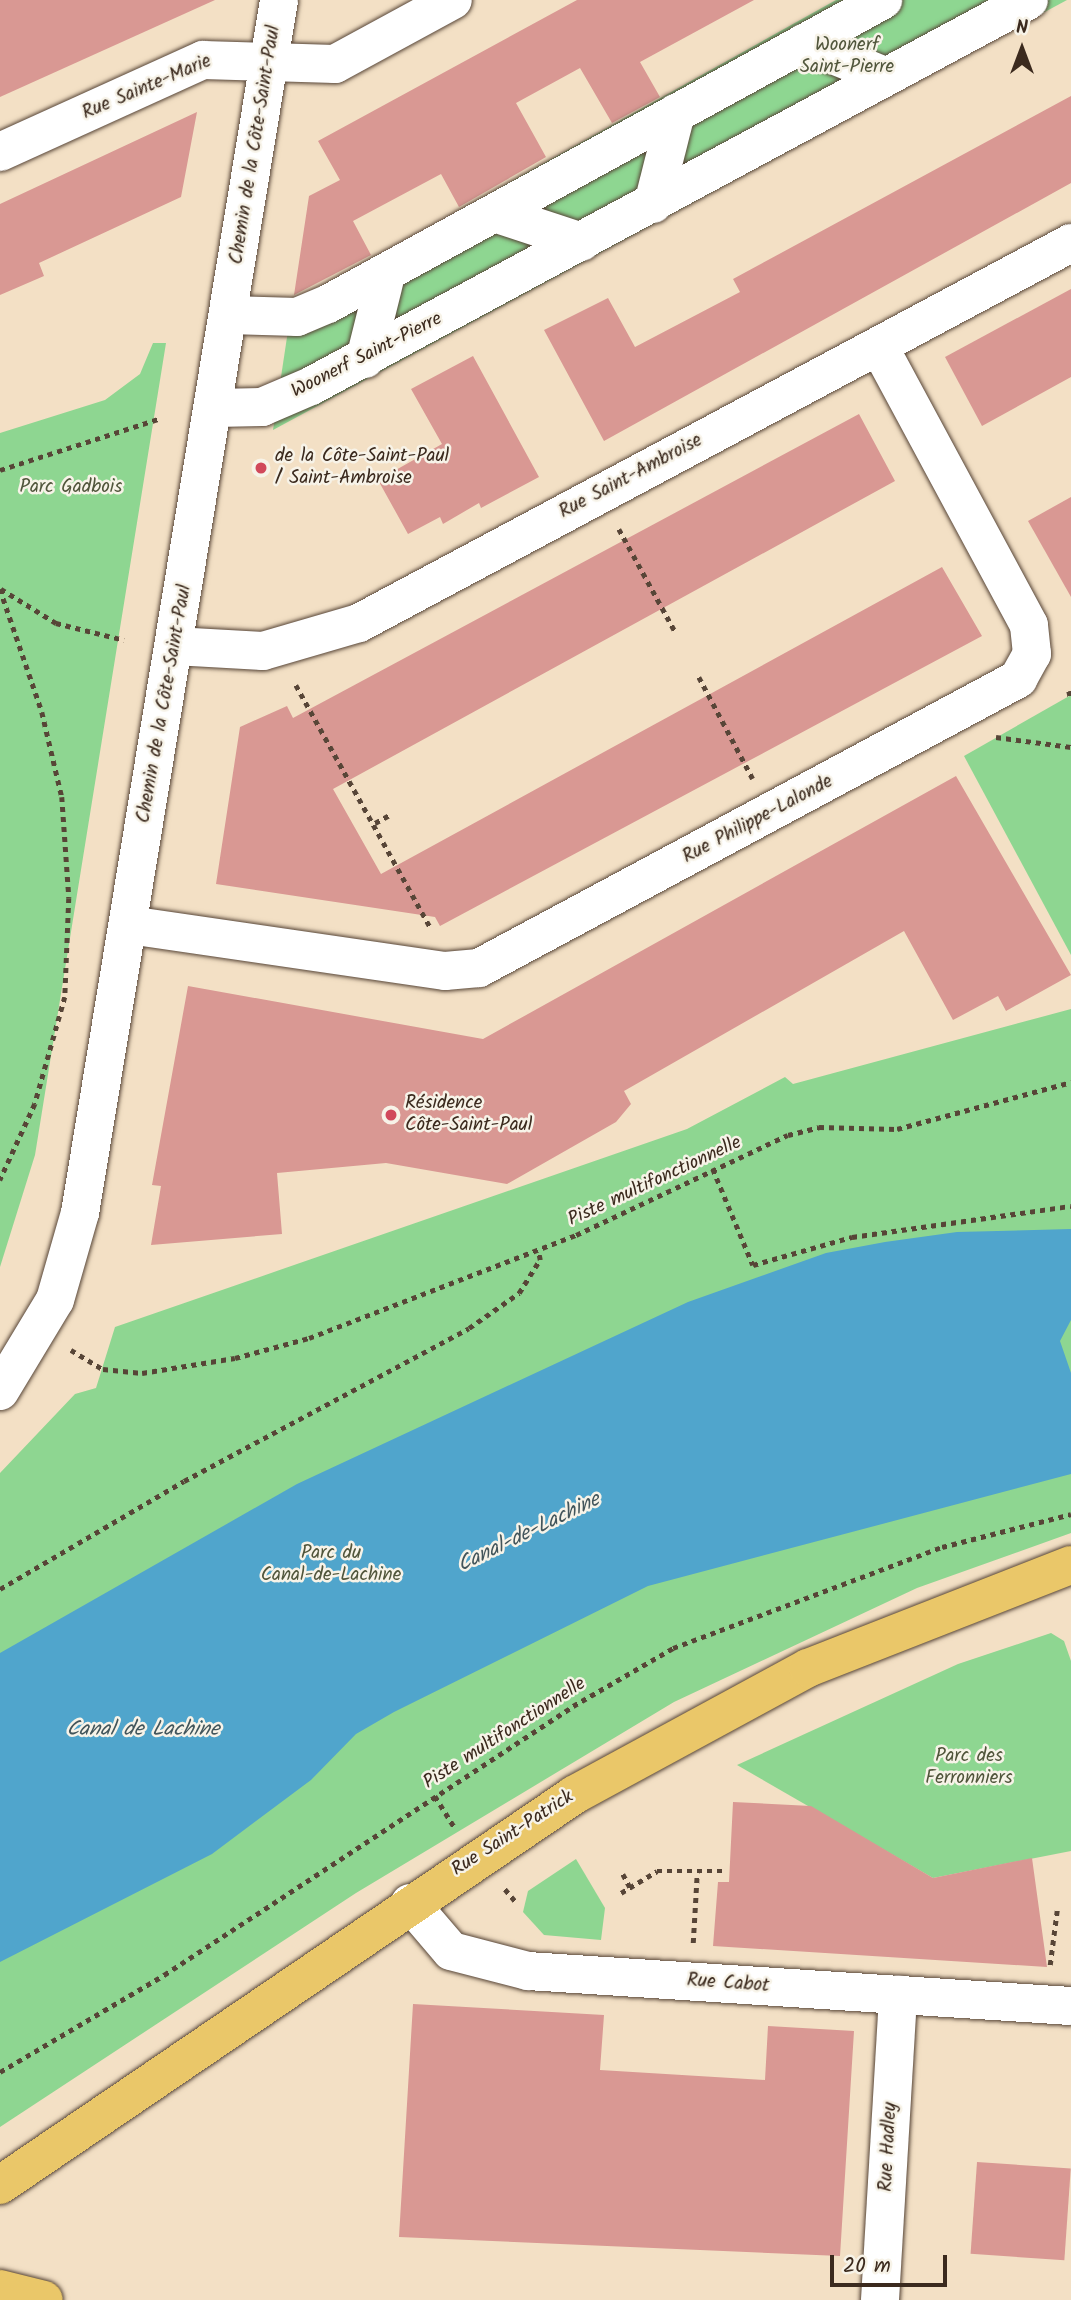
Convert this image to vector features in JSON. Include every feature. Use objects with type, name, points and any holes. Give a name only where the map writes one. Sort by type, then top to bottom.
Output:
[{"type":"main road","name":"Rue Saint-Patrick","points":[[0,2185],[496,1842],[737,1703],[936,1613],[1071,1565]]},
{"type":"main road","points":[[0,2289],[44,2300]]},
{"type":"street","name":"Chemin de la Côte-Saint-Paul","points":[[0,1391],[40,1331],[64,1273],[129,925],[215,408],[279,0]]},
{"type":"street","points":[[229,315],[297,317],[386,275],[883,0]]},
{"type":"street","name":"Woonerf Saint-Pierre","points":[[215,408],[262,407],[365,359],[1029,0]]},
{"type":"street","name":"Rue Sainte-Marie","points":[[0,152],[204,60],[335,64],[445,2]]},
{"type":"street","points":[[804,43],[885,76]]},
{"type":"street","points":[[653,204],[676,113]]},
{"type":"street","points":[[496,214],[582,242]]},
{"type":"street","name":"Rue Saint-Ambroise","points":[[174,646],[255,652],[339,632],[880,348],[1071,243]]},
{"type":"street","points":[[365,359],[386,275]]},
{"type":"street","name":"Rue Philippe-Lalonde","points":[[129,925],[445,971],[480,968],[1018,679],[1032,654],[1029,625],[880,348]]},
{"type":"street","name":"Rue Cabot","points":[[410,1903],[451,1951],[509,1968],[1071,2006]]},
{"type":"street","name":"Rue Hadley","points":[[880,2300],[898,1995]]},
{"type":"path","points":[[0,470],[162,418]]},
{"type":"path","points":[[617,524],[676,633]]},
{"type":"path","points":[[0,1180],[35,1104],[65,997],[69,898],[62,797],[42,712],[0,589],[56,623],[124,640]]},
{"type":"path","points":[[699,677],[755,783]]},
{"type":"path","points":[[296,685],[375,823],[436,938]]},
{"type":"path","points":[[1069,691],[1071,700]]},
{"type":"path","points":[[988,736],[1071,747]]},
{"type":"path","points":[[375,823],[391,814]]},
{"type":"path","name":"Piste multifonctionnelle","points":[[96,1365],[169,1372],[309,1338],[538,1250],[712,1169],[804,1130],[897,1129],[1071,1082]]},
{"type":"path","points":[[712,1169],[753,1265],[852,1237],[1071,1206]]},
{"type":"path","points":[[0,1589],[151,1499],[469,1328],[519,1293],[540,1260],[538,1250]]},
{"type":"path","name":"Piste multifonctionnelle","points":[[0,2072],[232,1932],[435,1796],[673,1648],[942,1547],[1071,1514]]},
{"type":"path","points":[[435,1796],[457,1832]]},
{"type":"path","points":[[621,1893],[657,1871],[724,1871]]},
{"type":"path","points":[[693,1951],[697,1873]]},
{"type":"path","points":[[622,1874],[630,1887]]},
{"type":"path","points":[[1052,1973],[1048,1952],[1057,1910]]},
{"type":"green space","name":"Woonerf Saint-Pierre","points":[[836,0],[1067,0],[273,430],[292,304]]},
{"type":"green space","name":"Parc Gadbois","points":[[153,343],[166,343],[35,1155],[0,1267],[0,433],[105,400],[140,374]]},
{"type":"green space","points":[[1071,695],[1071,955],[964,756]]},
{"type":"green space","name":"Parc du Canal-de-Lachine","points":[[1071,1009],[1071,1533],[917,1588],[674,1702],[356,1893],[0,2127],[0,1473],[75,1394],[96,1388],[115,1327],[687,1129],[785,1077],[793,1084]]},
{"type":"green space","name":"Parc des Ferronniers","points":[[1051,1633],[1064,1641],[1071,1661],[1071,1851],[933,1878],[737,1765],[958,1664]]},
{"type":"green space","points":[[576,1859],[605,1908],[601,1940],[544,1935],[523,1912],[528,1891]]},
{"type":"water","name":"Canal de Lachine","points":[[1071,1229],[1071,1320],[1060,1341],[1071,1373],[1071,1474],[648,1586],[394,1712],[356,1734],[311,1780],[212,1854],[0,1962],[0,1653],[297,1484],[688,1302],[826,1253],[957,1232]]},
{"type":"building","points":[[0,0],[215,0],[0,97]]},
{"type":"building","points":[[577,0],[754,0],[640,62],[660,97],[612,123],[580,68],[516,103],[546,157],[459,207],[441,174],[353,221],[371,255],[294,295],[309,196],[340,180],[318,141]]},
{"type":"building","points":[[1071,96],[1071,183],[604,441],[544,330],[608,298],[635,347],[740,292],[733,279]]},
{"type":"building","points":[[197,112],[181,197],[39,263],[44,276],[0,295],[0,204]]},
{"type":"building","points":[[1071,289],[1071,377],[982,426],[945,357]]},
{"type":"building","points":[[473,356],[539,477],[481,508],[479,503],[443,524],[440,517],[408,534],[378,480],[442,444],[411,389]]},
{"type":"building","points":[[859,414],[895,481],[333,789],[381,874],[942,567],[982,636],[440,926],[435,917],[216,884],[240,727],[287,706],[293,718]]},
{"type":"building","points":[[1071,497],[1071,597],[1028,521]]},
{"type":"building","points":[[956,776],[1071,975],[1006,1011],[998,996],[953,1020],[904,931],[624,1091],[631,1104],[616,1122],[507,1184],[386,1163],[277,1173],[282,1234],[151,1245],[161,1186],[152,1185],[188,986],[483,1039]]},
{"type":"building","points":[[733,1802],[811,1806],[933,1878],[1032,1858],[1047,1967],[713,1946],[718,1882],[729,1882]]},
{"type":"building","points":[[413,2004],[604,2015],[600,2070],[765,2080],[768,2026],[854,2031],[840,2256],[399,2237]]},
{"type":"building","points":[[977,2162],[1071,2169],[1064,2260],[971,2254]]},
{"type":"place","name":"de la Côte-Saint-Paul / Saint-Ambroise","points":[[261,468]]},
{"type":"place","name":"Résidence Côte-Saint-Paul","points":[[391,1115]]},
{"type":"water label","name":"Canal-de-Lachine","points":[[529,1533]]}]
